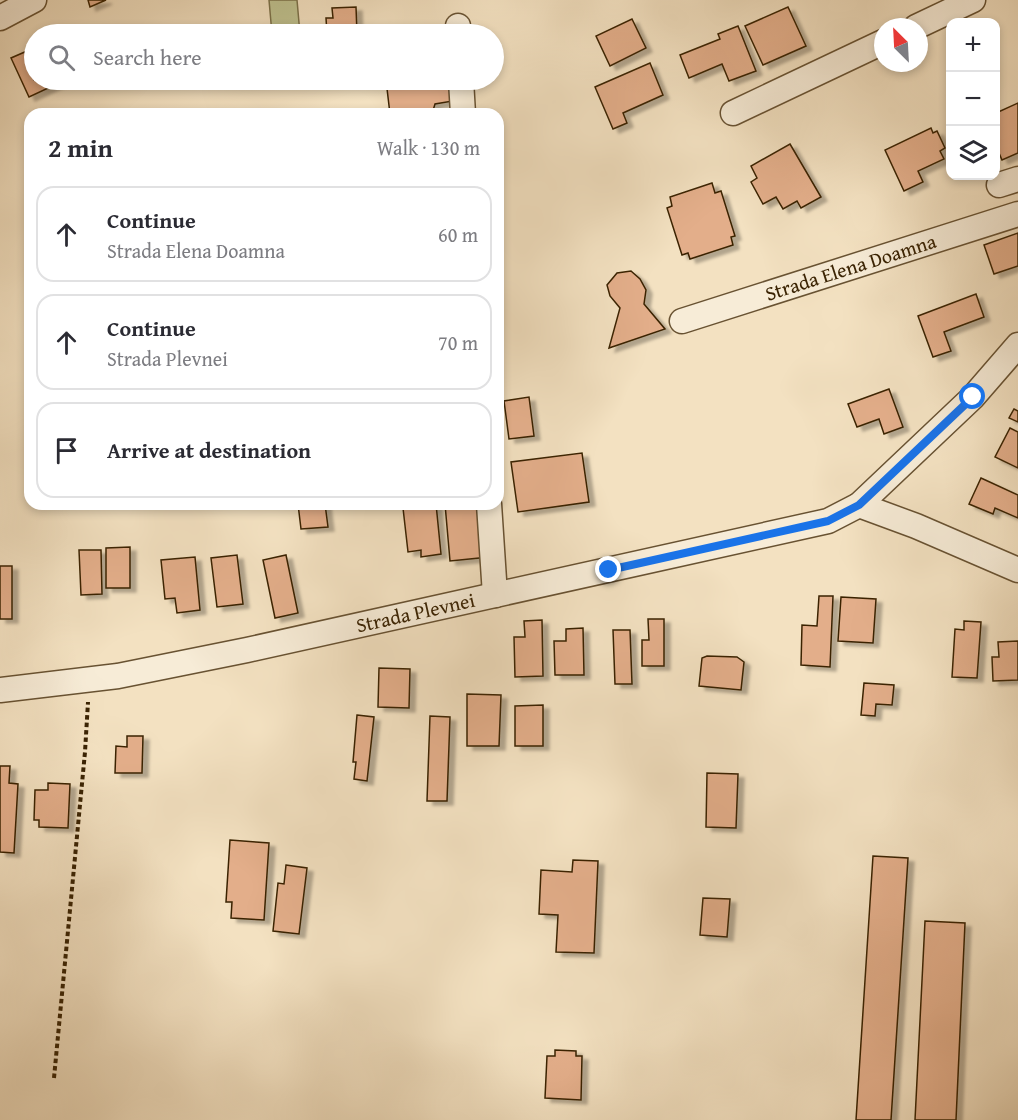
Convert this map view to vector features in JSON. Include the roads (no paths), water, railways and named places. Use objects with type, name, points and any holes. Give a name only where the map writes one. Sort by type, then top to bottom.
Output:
[{"type":"street","points":[[0,18],[34,0]]},
{"type":"street","points":[[928,21],[973,0]]},
{"type":"street","points":[[733,113],[874,46]]},
{"type":"street","points":[[462,90],[463,108]]},
{"type":"street","name":"Strada Elena Doamna","points":[[682,321],[1018,214]]},
{"type":"street","points":[[1018,345],[973,397],[859,505],[916,525],[1018,570]]},
{"type":"street","name":"Strada Plevnei","points":[[0,690],[118,676],[247,650],[828,521],[859,505]]},
{"type":"street","points":[[489,510],[495,596]]}]
